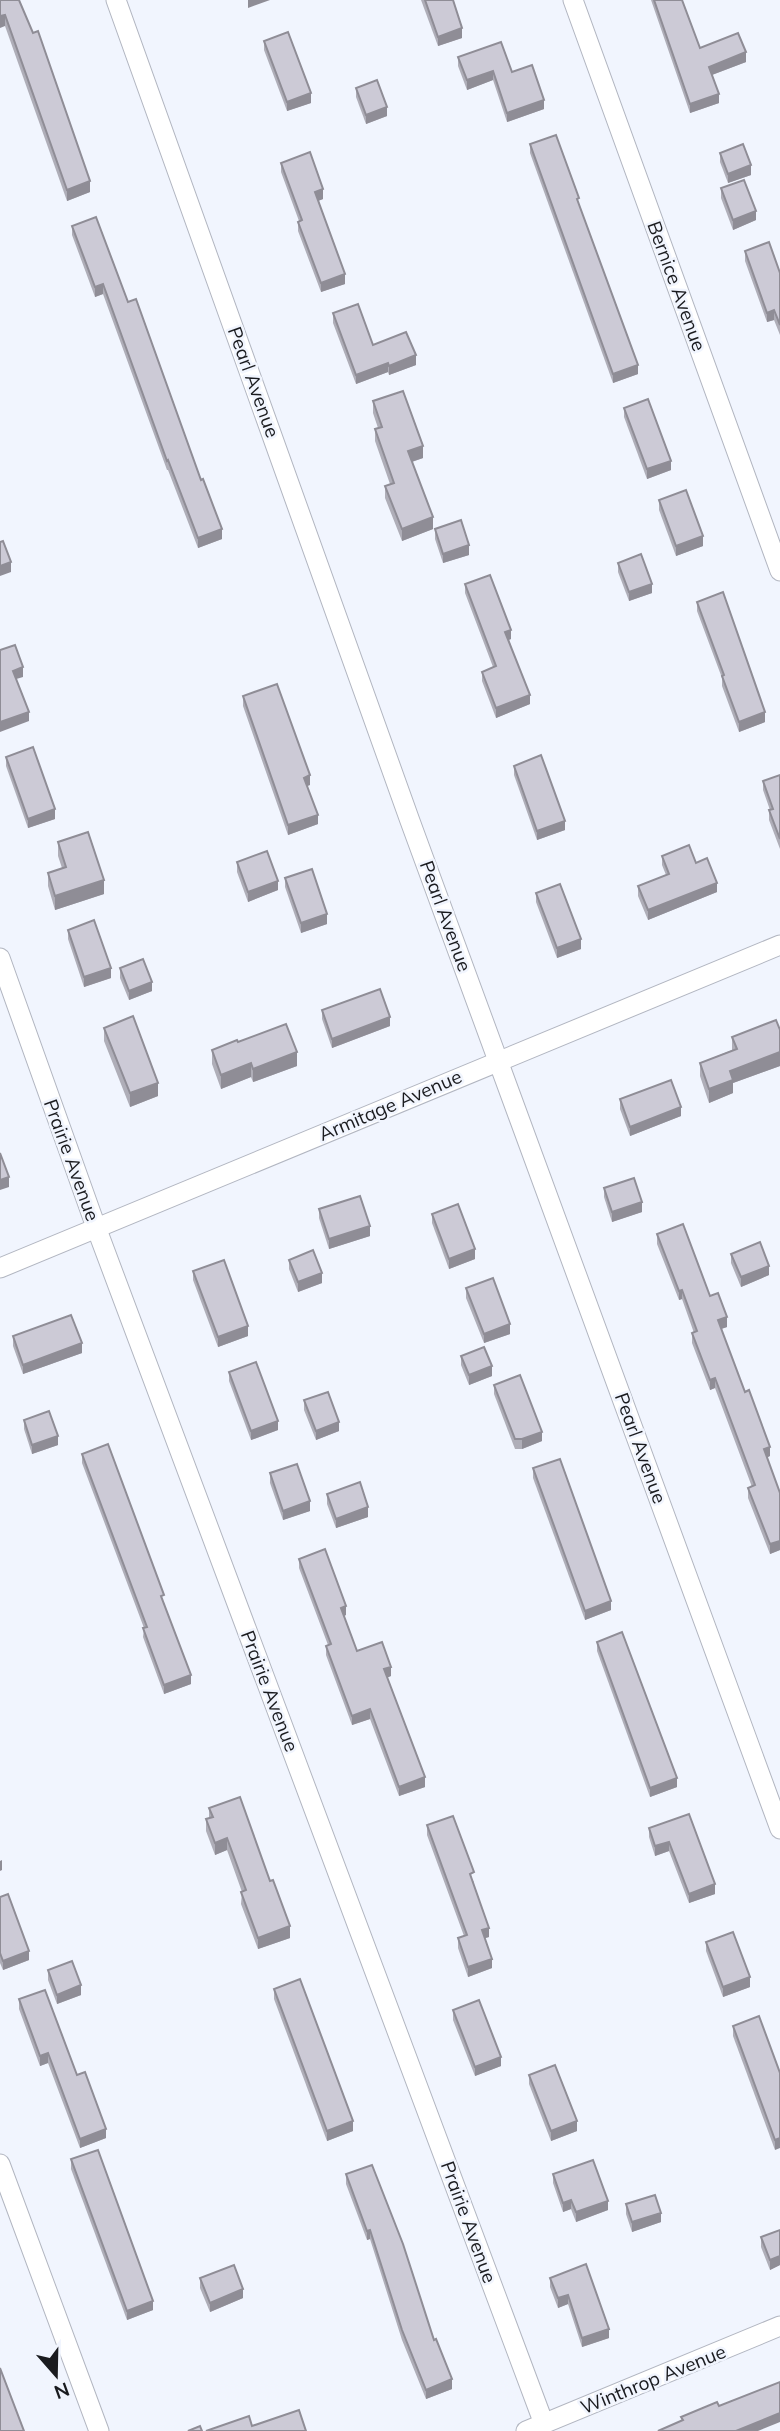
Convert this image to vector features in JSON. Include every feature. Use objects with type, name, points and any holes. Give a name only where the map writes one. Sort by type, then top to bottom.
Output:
[{"type":"street","name":"Pearl Avenue","points":[[116,0],[401,795],[780,1829]]},
{"type":"street","name":"Bernice Avenue","points":[[573,0],[780,571]]},
{"type":"street","name":"Armitage Avenue","points":[[0,1268],[780,945]]},
{"type":"street","name":"Prairie Avenue","points":[[0,958],[535,2427]]},
{"type":"street","points":[[0,2164],[99,2431]]},
{"type":"street","name":"Winthrop Avenue","points":[[535,2427],[780,2326]]},
{"type":"building","points":[[0,0],[19,0],[33,33],[38,31],[90,181],[67,190],[5,15],[0,16]]},
{"type":"building","points":[[425,0],[453,0],[462,28],[438,37]]},
{"type":"building","points":[[654,0],[682,0],[700,48],[738,33],[746,52],[709,67],[719,94],[690,104]]},
{"type":"building","points":[[288,32],[311,93],[287,102],[264,41]]},
{"type":"building","points":[[501,42],[512,72],[532,65],[544,100],[507,113],[493,71],[467,80],[458,57]]},
{"type":"building","points":[[377,80],[387,107],[366,115],[356,88]]},
{"type":"building","points":[[556,135],[638,365],[613,374],[530,144]]},
{"type":"building","points":[[743,144],[751,165],[728,174],[720,153]]},
{"type":"building","points":[[310,152],[323,189],[315,192],[345,274],[321,283],[298,222],[302,220],[281,163]]},
{"type":"building","points":[[744,180],[756,211],[733,220],[721,188]]},
{"type":"building","points":[[96,217],[128,302],[136,299],[201,480],[203,479],[222,529],[198,538],[103,284],[95,287],[72,226]]},
{"type":"building","points":[[769,242],[780,273],[780,325],[774,310],[767,313],[745,251]]},
{"type":"building","points":[[358,304],[373,345],[406,332],[416,355],[356,375],[333,313]]},
{"type":"building","points":[[403,391],[423,446],[408,451],[433,517],[402,529],[385,486],[394,483],[375,429],[382,427],[373,401]]},
{"type":"building","points":[[648,399],[671,461],[647,469],[624,408]]},
{"type":"building","points":[[686,490],[703,536],[676,546],[659,500]]},
{"type":"building","points":[[461,520],[469,545],[443,554],[435,529]]},
{"type":"building","points":[[3,541],[11,562],[0,566],[0,542]]},
{"type":"building","points":[[641,554],[652,584],[629,592],[618,563]]},
{"type":"building","points":[[490,575],[511,630],[505,632],[530,695],[496,708],[482,672],[496,666],[465,584]]},
{"type":"building","points":[[723,592],[765,712],[739,722],[697,602]]},
{"type":"building","points":[[15,645],[23,667],[13,671],[29,712],[0,722],[0,650]]},
{"type":"building","points":[[277,684],[310,775],[304,778],[318,815],[288,825],[243,696]]},
{"type":"building","points":[[33,747],[55,809],[28,819],[6,757]]},
{"type":"building","points":[[541,755],[565,821],[537,831],[514,766]]},
{"type":"building","points":[[780,775],[780,839],[769,810],[773,809],[763,781]]},
{"type":"building","points":[[88,832],[104,880],[55,896],[48,873],[66,867],[58,842]]},
{"type":"building","points":[[689,845],[696,863],[707,858],[717,883],[648,910],[638,886],[669,874],[662,856]]},
{"type":"building","points":[[267,851],[278,881],[248,892],[237,862]]},
{"type":"building","points":[[312,869],[327,914],[301,923],[285,878]]},
{"type":"building","points":[[560,884],[581,939],[557,948],[536,893]]},
{"type":"building","points":[[94,920],[111,968],[84,977],[68,930]]},
{"type":"building","points":[[143,959],[152,982],[129,991],[120,968]]},
{"type":"building","points":[[380,989],[390,1017],[332,1039],[322,1010]]},
{"type":"building","points":[[133,1016],[158,1083],[130,1093],[104,1028]]},
{"type":"building","points":[[776,1020],[780,1030],[780,1052],[730,1071],[733,1080],[709,1089],[700,1063],[737,1049],[732,1037]]},
{"type":"building","points":[[286,1024],[297,1052],[253,1069],[251,1063],[221,1075],[212,1050]]},
{"type":"building","points":[[671,1080],[681,1107],[630,1127],[620,1099]]},
{"type":"building","points":[[0,1153],[9,1177],[0,1180]]},
{"type":"building","points":[[634,1178],[642,1202],[612,1212],[604,1188]]},
{"type":"building","points":[[360,1196],[370,1226],[329,1239],[319,1209]]},
{"type":"building","points":[[458,1204],[475,1249],[449,1259],[432,1214]]},
{"type":"building","points":[[683,1224],[710,1296],[718,1293],[727,1317],[718,1320],[745,1392],[749,1390],[770,1447],[764,1449],[780,1493],[780,1541],[770,1544],[748,1488],[755,1485],[715,1378],[710,1380],[692,1333],[697,1331],[657,1234]]},
{"type":"building","points":[[760,1242],[769,1266],[741,1277],[731,1254]]},
{"type":"building","points":[[313,1250],[322,1273],[298,1282],[289,1260]]},
{"type":"building","points":[[224,1260],[248,1326],[218,1337],[193,1271]]},
{"type":"building","points":[[493,1278],[510,1324],[484,1334],[466,1288]]},
{"type":"building","points":[[71,1315],[82,1343],[23,1365],[13,1336]]},
{"type":"building","points":[[484,1347],[492,1366],[469,1375],[461,1356]]},
{"type":"building","points":[[256,1362],[278,1421],[251,1431],[229,1372]]},
{"type":"building","points":[[520,1375],[542,1432],[515,1439],[494,1385]]},
{"type":"building","points":[[328,1392],[339,1422],[316,1431],[304,1400]]},
{"type":"building","points":[[49,1411],[58,1436],[32,1445],[24,1420]]},
{"type":"building","points":[[108,1444],[191,1675],[164,1685],[143,1628],[147,1627],[82,1454]]},
{"type":"building","points":[[560,1459],[611,1601],[585,1611],[533,1468]]},
{"type":"building","points":[[297,1464],[310,1501],[283,1511],[270,1473]]},
{"type":"building","points":[[360,1482],[368,1507],[336,1519],[327,1494]]},
{"type":"building","points":[[325,1549],[346,1606],[341,1608],[357,1651],[382,1642],[391,1667],[384,1669],[425,1777],[399,1787],[370,1709],[352,1716],[326,1646],[331,1644],[299,1559]]},
{"type":"building","points":[[622,1632],[677,1778],[650,1788],[597,1642]]},
{"type":"building","points":[[240,1797],[270,1881],[273,1880],[290,1926],[258,1938],[241,1892],[246,1890],[227,1838],[215,1843],[206,1819],[213,1817],[209,1808]]},
{"type":"building","points":[[689,1814],[715,1884],[689,1894],[669,1842],[655,1846],[649,1828]]},
{"type":"building","points":[[453,1816],[474,1872],[470,1874],[489,1928],[482,1930],[492,1959],[468,1967],[458,1938],[467,1935],[427,1825]]},
{"type":"building","points":[[8,1894],[29,1951],[3,1961],[0,1953],[0,1897]]},
{"type":"building","points":[[733,1932],[750,1977],[723,1987],[706,1942]]},
{"type":"building","points":[[72,1961],[81,1985],[57,1995],[48,1970]]},
{"type":"building","points":[[300,1979],[353,2121],[327,2131],[274,1989]]},
{"type":"building","points":[[45,1990],[77,2075],[85,2072],[106,2129],[80,2139],[48,2053],[40,2056],[19,1999]]},
{"type":"building","points":[[479,2000],[501,2057],[475,2067],[453,2010]]},
{"type":"building","points":[[759,2016],[780,2073],[780,2138],[775,2140],[733,2026]]},
{"type":"building","points":[[555,2065],[577,2121],[551,2131],[529,2075]]},
{"type":"building","points":[[98,2150],[153,2301],[127,2311],[71,2159]]},
{"type":"building","points":[[593,2160],[608,2201],[576,2212],[571,2200],[563,2203],[553,2174]]},
{"type":"building","points":[[372,2165],[403,2244],[434,2340],[436,2339],[452,2379],[426,2390],[402,2330],[370,2230],[367,2231],[346,2174]]},
{"type":"building","points":[[655,2195],[661,2213],[632,2222],[626,2204]]},
{"type":"building","points":[[780,2230],[780,2256],[770,2260],[761,2237]]},
{"type":"building","points":[[586,2264],[609,2329],[582,2338],[568,2295],[558,2298],[550,2278]]},
{"type":"building","points":[[234,2265],[243,2289],[210,2303],[200,2278]]},
{"type":"building","points":[[0,2368],[24,2431],[0,2431]]},
{"type":"building","points":[[780,2382],[780,2413],[736,2431],[658,2431],[683,2420],[681,2417],[717,2402],[719,2406]]},
{"type":"building","points":[[299,2410],[306,2431],[206,2431],[249,2416],[252,2426]]},
{"type":"building","points":[[200,2426],[202,2431],[188,2431]]}]
